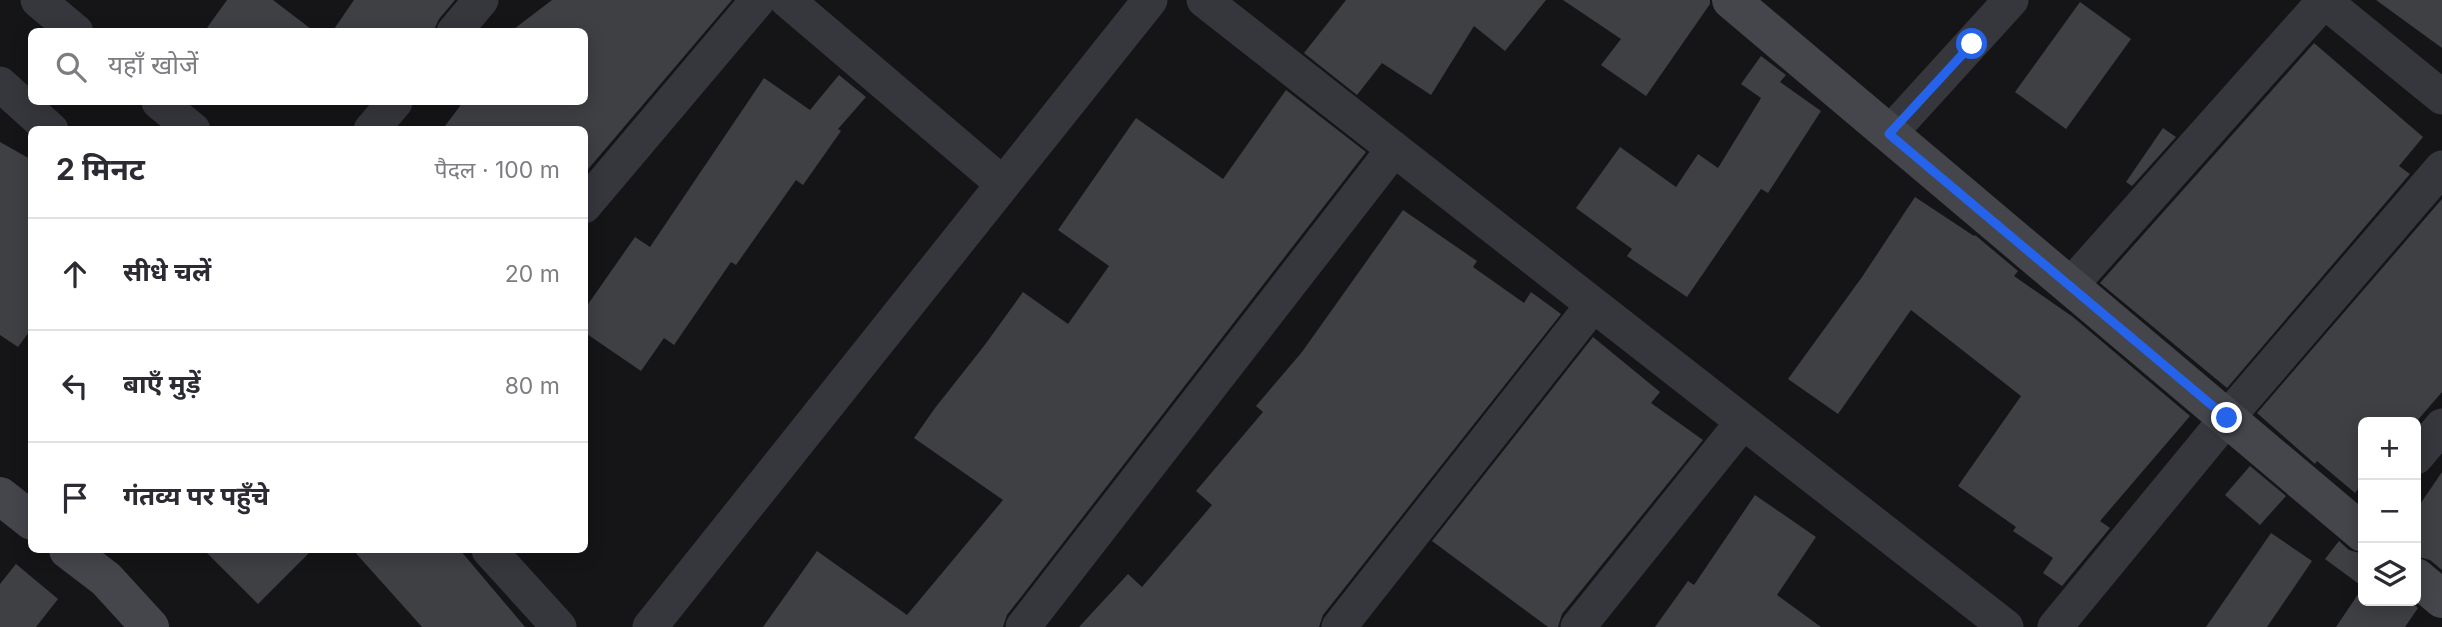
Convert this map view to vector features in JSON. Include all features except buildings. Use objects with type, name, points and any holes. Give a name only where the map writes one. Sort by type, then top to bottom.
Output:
[{"type":"street","points":[[38,0],[71,28]]},
{"type":"street","points":[[457,28],[481,0]]},
{"type":"street","points":[[588,201],[758,0]]},
{"type":"street","points":[[787,0],[1003,184]]},
{"type":"street","points":[[650,627],[1150,0]]},
{"type":"street","points":[[1204,0],[2006,627]]},
{"type":"street","points":[[1731,0],[2227,418],[2358,525]]},
{"type":"street","points":[[1889,134],[2011,0]]},
{"type":"street","points":[[2070,286],[2324,0],[2442,97]]},
{"type":"street","points":[[0,84],[47,126]]},
{"type":"street","points":[[163,105],[188,126]]},
{"type":"street","points":[[374,126],[392,105]]},
{"type":"street","points":[[1023,627],[1394,149]]},
{"type":"street","points":[[2055,627],[2227,418],[2442,168]]},
{"type":"street","points":[[1339,627],[1593,304]]},
{"type":"street","points":[[1578,627],[1743,422]]},
{"type":"street","points":[[2421,451],[2442,426]]},
{"type":"street","points":[[0,496],[28,518]]},
{"type":"street","points":[[72,553],[106,579],[150,627]]},
{"type":"street","points":[[492,553],[559,627]]},
{"type":"street","points":[[2421,581],[2442,599]]},
{"type":"route","points":[[1972,44],[1889,134],[2227,418]]}]
